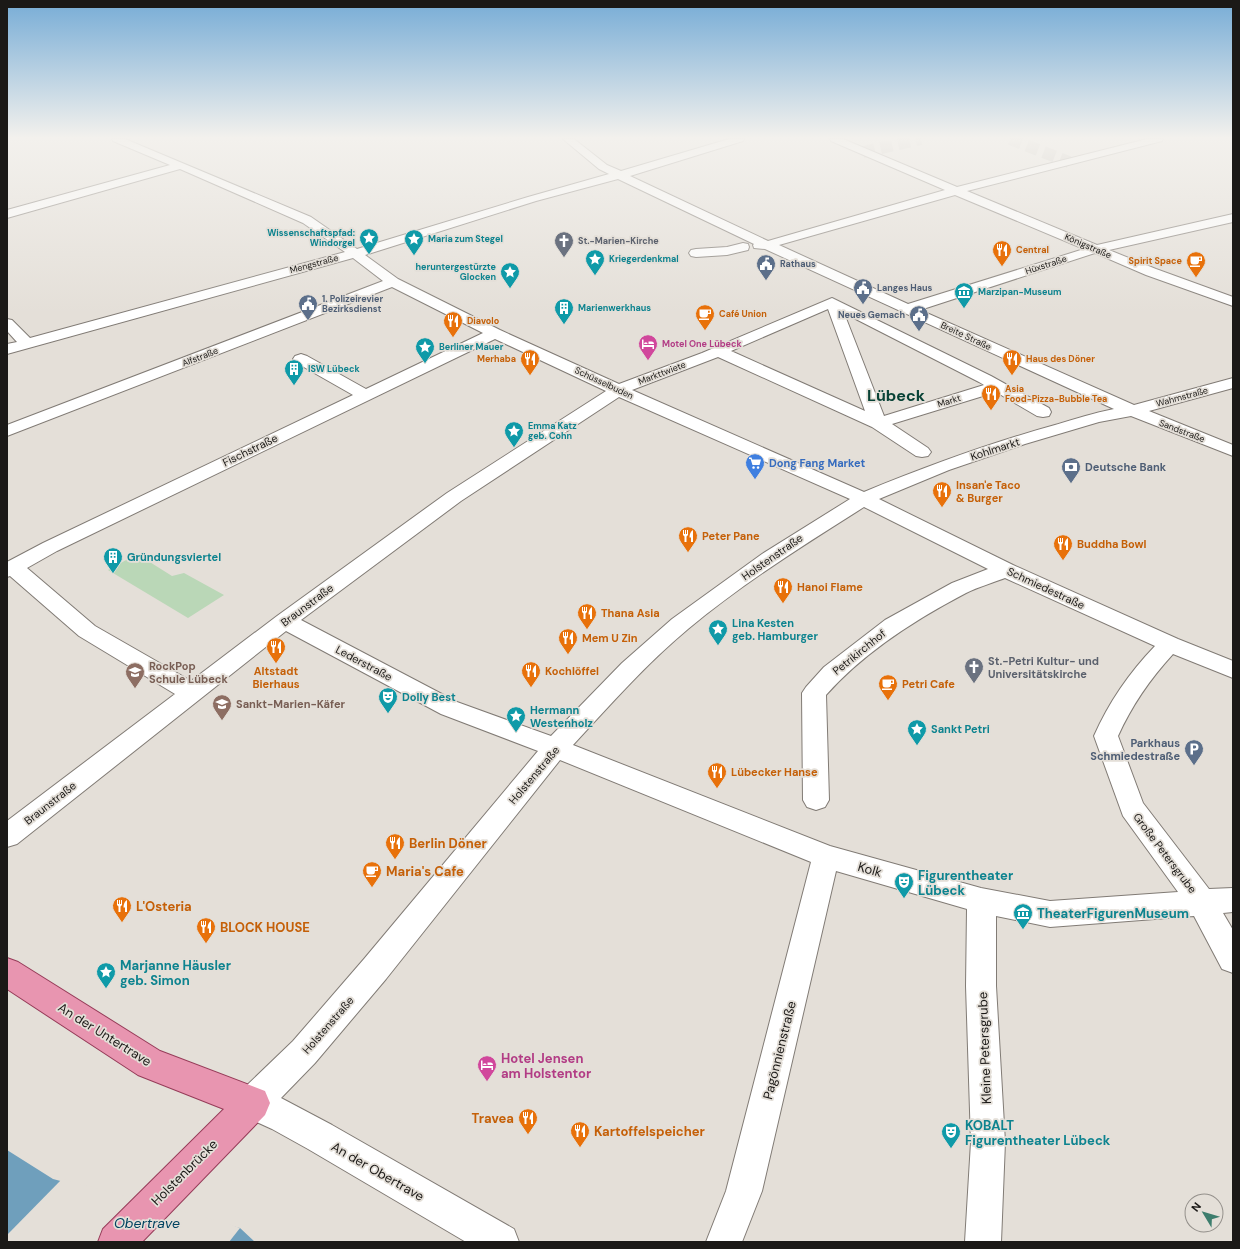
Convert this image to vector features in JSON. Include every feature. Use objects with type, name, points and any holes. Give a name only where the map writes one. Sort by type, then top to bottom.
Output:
[{"type":"main road","name":"An der Untertrave","points":[[7,972],[150,1064],[254,1104]]},
{"type":"main road","name":"Holstenbrücke","points":[[116,1242],[160,1196],[254,1104]]},
{"type":"street","points":[[7,214],[66,197]]},
{"type":"street","name":"Schüsselbuden","points":[[255,197],[307,220],[341,243],[353,254],[393,282],[495,333],[618,390],[863,498]]},
{"type":"street","name":"Mengstraße","points":[[7,349],[353,254],[538,197]]},
{"type":"street","name":"Breite Straße","points":[[666,197],[766,245],[1132,411]]},
{"type":"street","points":[[696,253],[727,251],[745,246],[766,245],[933,197]]},
{"type":"street","name":"Königstraße","points":[[970,197],[1151,272],[1233,302]]},
{"type":"street","name":"Hüxstraße","points":[[907,309],[1096,249],[1233,218]]},
{"type":"street","name":"Alfstraße","points":[[7,431],[393,282]]},
{"type":"street","points":[[832,302],[878,423]]},
{"type":"street","points":[[832,302],[997,386],[1043,412]]},
{"type":"street","name":"Markttwiete","points":[[618,390],[712,353],[832,302]]},
{"type":"street","points":[[7,323],[27,344]]},
{"type":"street","name":"Fischstraße","points":[[10,569],[50,547],[495,333]]},
{"type":"street","points":[[712,353],[878,423],[922,452]]},
{"type":"street","points":[[301,359],[365,395]]},
{"type":"street","name":"Wahmstraße","points":[[1132,411],[1233,383]]},
{"type":"street","name":"Markt","points":[[878,423],[997,386]]},
{"type":"street","name":"Braunstraße","points":[[7,836],[285,621],[454,497],[618,390]]},
{"type":"street","name":"Sandstraße","points":[[1132,411],[1233,451]]},
{"type":"street","name":"Kohlmarkt","points":[[863,498],[943,466],[1019,440],[1096,418],[1132,411]]},
{"type":"street","name":"Schmiedestraße","points":[[863,498],[1006,570],[1170,644],[1233,670]]},
{"type":"street","name":"Holstenstraße","points":[[254,1104],[304,1052],[329,1023],[555,748],[630,669],[680,624],[769,558],[863,498]]},
{"type":"street","points":[[10,569],[87,631],[192,693]]},
{"type":"street","name":"Petrikirchhof","points":[[816,800],[814,693],[832,673],[893,625],[959,588],[1006,570]]},
{"type":"street","name":"Lederstraße","points":[[285,621],[449,708],[555,748]]},
{"type":"street","name":"Große Petersgrube","points":[[1170,644],[1145,670],[1115,713],[1106,736],[1132,808],[1202,902],[1233,958]]},
{"type":"street","name":"Kolk","points":[[555,748],[826,856],[981,901],[1050,914],[1233,900]]},
{"type":"street","name":"Pagönnienstraße","points":[[724,1242],[744,1192],[826,856]]},
{"type":"street","name":"Kleine Petersgrube","points":[[981,901],[981,986],[988,1142],[983,1242]]},
{"type":"street","name":"An der Obertrave","points":[[254,1104],[284,1117],[313,1133],[501,1242]]},
{"type":"green space","points":[[137,554],[172,576],[184,573],[224,595],[188,618],[108,570]]},
{"type":"water","name":"Obertrave","points":[[7,1150],[53,1179],[240,1228],[255,1242],[7,1242]]},
{"type":"pier","points":[[62,1179],[240,1228],[229,1242],[7,1242],[7,1235]]},
{"type":"place","name":"Wissenschaftspfad: Windorgel","points":[[369,255]]},
{"type":"place","name":"Maria zum Stegel","points":[[414,256]]},
{"type":"place","name":"St.-Marien-Kirche","points":[[564,258]]},
{"type":"place","name":"Central","points":[[1002,267]]},
{"type":"place","name":"Kriegerdenkmal","points":[[595,276]]},
{"type":"place","name":"Spirit Space","points":[[1196,278]]},
{"type":"place","name":"Rathaus","points":[[766,281]]},
{"type":"place","name":"heruntergestürzte Glocken","points":[[510,289]]},
{"type":"place","name":"Langes Haus","points":[[863,305]]},
{"type":"place","name":"Marzipan-Museum","points":[[964,309]]},
{"type":"place","name":"1. Polizeirevier Bezirksdienst","points":[[308,321]]},
{"type":"place","name":"Marienwerkhaus","points":[[564,325]]},
{"type":"place","name":"Café Union","points":[[705,331]]},
{"type":"place","name":"Neues Gemach","points":[[919,332]]},
{"type":"place","name":"Diavolo","points":[[453,338]]},
{"type":"place","name":"Motel One Lübeck","points":[[648,361]]},
{"type":"place","name":"Berliner Mauer","points":[[425,364]]},
{"type":"place","name":"Merhaba","points":[[530,376]]},
{"type":"place","name":"Haus des Döner","points":[[1012,376]]},
{"type":"place","name":"ISW Lübeck","points":[[294,386]]},
{"type":"place","name":"Asia Food-Pizza-Bubble Tea","points":[[991,411]]},
{"type":"place","name":"Emma Katz geb. Cohn","points":[[514,448]]},
{"type":"place","name":"Dong Fang Market","points":[[755,480]]},
{"type":"place","name":"Deutsche Bank","points":[[1071,484]]},
{"type":"place","name":"Insan'e Taco & Burger","points":[[942,508]]},
{"type":"place","name":"Peter Pane","points":[[688,553]]},
{"type":"place","name":"Buddha Bowl","points":[[1063,561]]},
{"type":"place","name":"Gründungsviertel","points":[[113,574]]},
{"type":"place","name":"Hanoi Flame","points":[[783,604]]},
{"type":"place","name":"Thana Asia","points":[[587,630]]},
{"type":"place","name":"Lina Kesten geb. Hamburger","points":[[718,646]]},
{"type":"place","name":"Mem U Zin","points":[[568,655]]},
{"type":"place","name":"Altstadt Bierhaus","points":[[276,664]]},
{"type":"place","name":"St.-Petri Kultur- und Universitätskirche","points":[[974,684]]},
{"type":"place","name":"Kochlöffel","points":[[531,688]]},
{"type":"place","name":"RockPop Schule Lübeck","points":[[135,689]]},
{"type":"place","name":"Petri Cafe","points":[[888,701]]},
{"type":"place","name":"Dolly Best","points":[[388,714]]},
{"type":"place","name":"Sankt-Marien-Käfer","points":[[222,721]]},
{"type":"place","name":"Hermann Westenholz","points":[[516,733]]},
{"type":"place","name":"Sankt Petri","points":[[917,746]]},
{"type":"place","name":"Parkhaus Schmiedestraße","points":[[1194,766]]},
{"type":"place","name":"Lübecker Hanse","points":[[717,789]]},
{"type":"place","name":"Berlin Döner","points":[[395,860]]},
{"type":"place","name":"Maria's Cafe","points":[[372,888]]},
{"type":"place","name":"Figurentheater Lübeck","points":[[904,899]]},
{"type":"place","name":"L'Osteria","points":[[122,923]]},
{"type":"place","name":"TheaterFigurenMuseum","points":[[1023,930]]},
{"type":"place","name":"BLOCK HOUSE","points":[[206,944]]},
{"type":"place","name":"Marjanne Häusler geb. Simon","points":[[106,989]]},
{"type":"place","name":"Hotel Jensen am Holstentor","points":[[487,1082]]},
{"type":"place","name":"Travea","points":[[528,1135]]},
{"type":"place","name":"Kartoffelspeicher","points":[[580,1148]]},
{"type":"place","name":"KOBALT Figurentheater Lübeck","points":[[951,1149]]},
{"type":"district","name":"Lübeck","points":[[896,395]]}]
